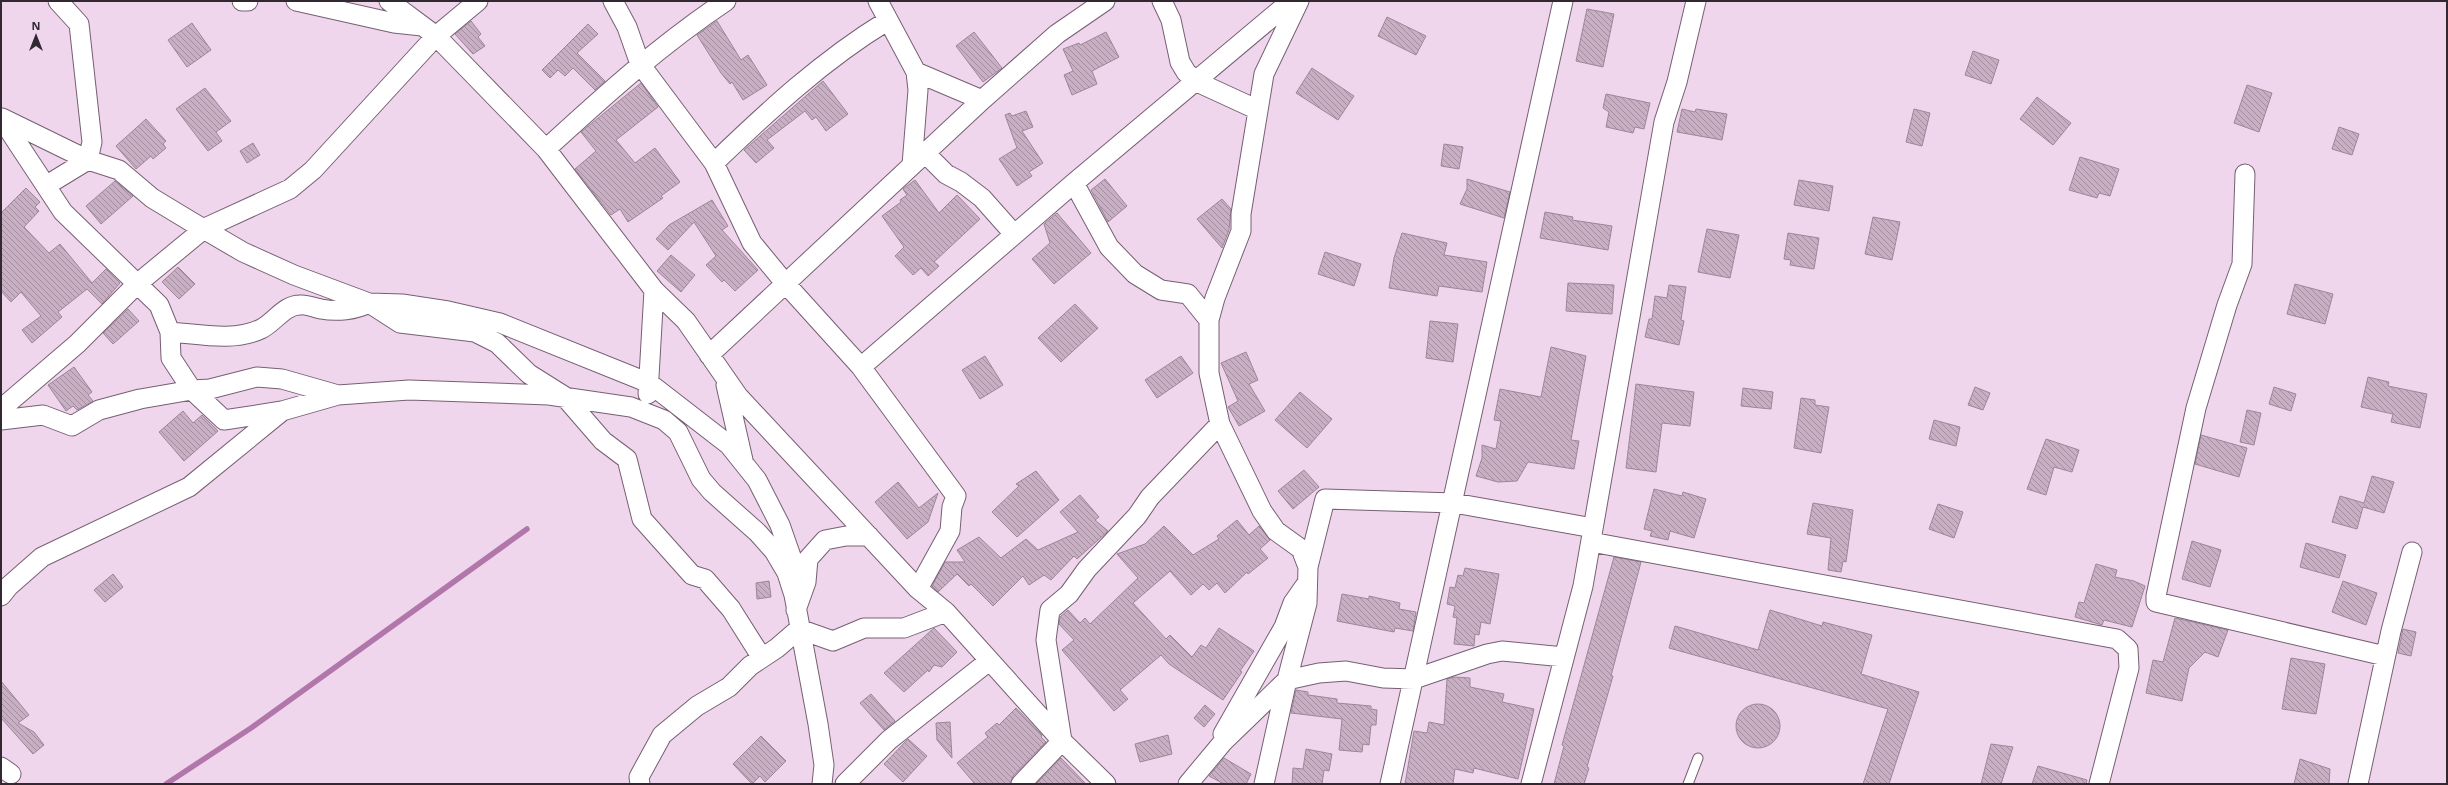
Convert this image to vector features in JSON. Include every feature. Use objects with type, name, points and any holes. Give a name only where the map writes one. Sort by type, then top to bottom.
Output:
[{"type":"street","points":[[58,1],[79,24]]},
{"type":"street","points":[[47,185],[88,160],[92,142],[77,1]]},
{"type":"street","points":[[242,1],[248,1]]},
{"type":"street","points":[[296,1],[429,31]]},
{"type":"street","points":[[389,1],[429,31],[546,149],[654,290],[686,321],[738,396],[918,589],[946,612],[1062,741],[1106,784]]},
{"type":"street","points":[[1,409],[78,344],[137,284],[205,228],[290,189],[313,170],[429,31],[478,1]]},
{"type":"street","points":[[613,1],[627,27],[640,64],[714,163],[752,242],[785,283],[861,367],[956,496],[952,507],[950,531],[918,589]]},
{"type":"street","points":[[546,149],[640,64],[681,31],[726,1]]},
{"type":"street","points":[[878,1],[887,21],[916,72],[918,90],[918,159]]},
{"type":"street","points":[[709,355],[982,100],[1057,34],[1105,1]]},
{"type":"street","points":[[1162,1],[1171,20],[1180,62],[1186,72],[1195,81],[1258,110]]},
{"type":"street","points":[[861,367],[1014,234],[1291,1]]},
{"type":"street","points":[[1210,757],[1284,627],[1293,603],[1308,574],[1301,549],[1276,531],[1262,511],[1220,424],[1209,373],[1209,320],[1215,298],[1242,231],[1242,214],[1264,74],[1299,1]]},
{"type":"street","points":[[1390,784],[1454,503],[1563,1]]},
{"type":"street","points":[[1531,784],[1583,586],[1664,122],[1677,82],[1696,1]]},
{"type":"street","points":[[714,163],[783,98],[838,54],[887,21]]},
{"type":"street","points":[[916,72],[982,100]]},
{"type":"street","points":[[1,118],[88,160],[118,170],[152,198],[205,228],[243,252],[286,272],[369,303],[400,323],[475,332],[497,343],[529,374],[564,396],[603,442],[627,459],[642,519],[692,575],[705,579],[731,610],[762,658]]},
{"type":"street","points":[[1,118],[47,185],[63,212],[113,258],[159,305],[170,332],[171,358],[184,381],[224,420],[282,411],[338,395],[409,390],[564,396],[647,411],[664,420],[678,432],[700,479],[774,551],[787,573],[818,724],[824,765],[822,784]]},
{"type":"street","points":[[918,159],[961,182],[982,198],[1014,234]]},
{"type":"street","points":[[2245,174],[2242,264],[2227,305],[2196,408],[2183,463],[2156,602],[2385,656]]},
{"type":"street","points":[[1074,183],[1109,248],[1135,274],[1161,290],[1188,294],[1209,320]]},
{"type":"street","points":[[647,411],[654,290]]},
{"type":"street","points":[[170,332],[235,336],[261,329],[288,308],[300,304],[322,309],[359,308],[369,303],[417,306],[500,323],[649,383],[729,445],[757,480],[780,525],[794,565],[797,620]]},
{"type":"street","points":[[1,420],[43,415],[72,426],[99,410],[140,399],[192,390],[210,389],[257,377],[282,379],[338,395]]},
{"type":"street","points":[[725,378],[743,463]]},
{"type":"street","points":[[1,596],[9,586],[42,557],[189,487],[282,411]]},
{"type":"street","points":[[1062,741],[1046,640],[1050,610],[1069,594],[1088,569],[1137,516],[1150,497],[1220,424]]},
{"type":"street","points":[[1264,784],[1287,680],[1307,603],[1308,574],[1325,499],[1454,503],[1592,535],[2117,639],[2128,649],[2129,668],[2099,784]]},
{"type":"street","points":[[640,784],[639,777],[662,734],[697,706],[729,688],[750,666],[762,658],[797,620],[806,582],[808,559],[825,540],[846,536],[869,536]]},
{"type":"street","points":[[2358,784],[2385,656],[2412,552]]},
{"type":"street","points":[[797,620],[833,641],[864,628],[904,628],[946,612]]},
{"type":"street","points":[[1188,784],[1223,742],[1287,680],[1319,673],[1346,671],[1384,678],[1414,679],[1487,654],[1502,651],[1564,657]]},
{"type":"street","points":[[845,784],[890,740],[989,661]]},
{"type":"street","points":[[1021,784],[1062,741]]},
{"type":"lane","points":[[1688,784],[1698,758]]},
{"type":"building","points":[[1587,9],[1614,14],[1603,67],[1576,61]]},
{"type":"building","points":[[1387,17],[1426,36],[1416,55],[1378,36]]},
{"type":"building","points":[[471,21],[481,34],[478,37],[485,46],[473,54],[455,34]]},
{"type":"building","points":[[717,21],[741,60],[748,55],[767,85],[743,100],[732,82],[730,84],[721,73],[697,35]]},
{"type":"building","points":[[192,23],[211,50],[187,67],[168,40]]},
{"type":"building","points":[[588,24],[598,34],[577,53],[605,81],[595,90],[573,68],[565,76],[558,70],[550,78],[542,70]]},
{"type":"building","points":[[974,32],[1002,68],[983,82],[956,46]]},
{"type":"building","points":[[1106,32],[1119,57],[1092,71],[1097,84],[1072,95],[1064,75],[1073,71],[1063,49],[1079,43],[1080,45]]},
{"type":"building","points":[[1973,51],[1999,60],[1991,84],[1965,75]]},
{"type":"building","points":[[1312,68],[1354,96],[1338,120],[1296,93]]},
{"type":"building","points":[[823,81],[848,114],[826,131],[816,117],[812,120],[805,111],[767,140],[774,148],[756,163],[744,150]]},
{"type":"building","points":[[641,83],[658,107],[616,140],[635,163],[655,148],[680,182],[661,196],[663,198],[628,222],[620,209],[611,215],[575,169],[596,151],[581,132]]},
{"type":"building","points":[[2247,85],[2272,93],[2259,132],[2234,123]]},
{"type":"building","points":[[205,88],[231,121],[216,132],[222,141],[208,151],[176,109]]},
{"type":"building","points":[[1606,94],[1650,103],[1644,129],[1635,127],[1633,133],[1606,127],[1609,112],[1603,108]]},
{"type":"building","points":[[2037,97],[2071,123],[2053,145],[2020,119]]},
{"type":"building","points":[[1682,109],[1695,112],[1696,109],[1727,114],[1722,140],[1677,132]]},
{"type":"building","points":[[1914,109],[1930,113],[1922,146],[1906,142]]},
{"type":"building","points":[[1026,111],[1033,127],[1022,131],[1043,163],[1029,172],[1032,176],[1017,186],[999,159],[1017,148],[1005,115],[1010,113],[1012,116]]},
{"type":"building","points":[[146,119],[166,141],[163,144],[166,148],[153,159],[151,156],[136,169],[116,146]]},
{"type":"building","points":[[2339,127],[2359,134],[2352,155],[2332,149]]},
{"type":"building","points":[[253,143],[260,155],[247,163],[240,151]]},
{"type":"building","points":[[1444,144],[1463,147],[1459,169],[1441,166]]},
{"type":"building","points":[[2080,157],[2119,169],[2110,196],[2099,193],[2097,198],[2069,190]]},
{"type":"building","points":[[1105,179],[1127,206],[1108,222],[1091,190]]},
{"type":"building","points":[[1467,179],[1510,192],[1504,218],[1460,204],[1467,189]]},
{"type":"building","points":[[915,180],[939,213],[957,195],[980,219],[934,262],[939,266],[928,276],[921,268],[913,275],[895,256],[904,247],[882,216],[901,202],[900,200],[907,195],[903,189]]},
{"type":"building","points":[[1799,180],[1833,186],[1829,211],[1794,205]]},
{"type":"building","points":[[115,181],[133,196],[101,224],[86,206]]},
{"type":"building","points":[[26,188],[40,202],[35,207],[39,211],[24,227],[49,253],[60,244],[92,283],[106,269],[120,283],[102,304],[87,289],[58,312],[62,317],[32,343],[22,330],[41,316],[21,292],[11,302],[1,291],[1,213]]},
{"type":"building","points":[[1222,199],[1231,209],[1229,230],[1222,248],[1197,219]]},
{"type":"building","points":[[712,200],[728,226],[722,230],[758,270],[735,291],[724,280],[722,282],[706,265],[716,256],[694,222],[668,250],[656,239],[669,225]]},
{"type":"building","points":[[1545,212],[1573,217],[1572,220],[1612,226],[1608,250],[1540,238]]},
{"type":"building","points":[[1057,213],[1091,253],[1054,284],[1032,259],[1050,243],[1044,224]]},
{"type":"building","points":[[1873,217],[1900,222],[1892,260],[1865,254]]},
{"type":"building","points":[[1707,229],[1739,235],[1730,278],[1698,272]]},
{"type":"building","points":[[1402,233],[1447,243],[1444,255],[1487,262],[1482,292],[1439,286],[1437,296],[1389,288],[1394,258]]},
{"type":"building","points":[[1788,233],[1819,238],[1814,269],[1790,265],[1791,260],[1784,259]]},
{"type":"building","points":[[1325,252],[1361,264],[1354,286],[1318,274]]},
{"type":"building","points":[[671,255],[695,275],[681,292],[657,271]]},
{"type":"building","points":[[178,267],[195,284],[179,299],[162,282]]},
{"type":"building","points":[[1568,283],[1614,285],[1612,314],[1566,311]]},
{"type":"building","points":[[2295,284],[2333,294],[2325,324],[2287,314]]},
{"type":"building","points":[[1669,285],[1686,287],[1681,320],[1684,321],[1679,345],[1645,337],[1649,319],[1652,319],[1655,296],[1667,298]]},
{"type":"building","points":[[1075,304],[1098,328],[1061,362],[1038,338]]},
{"type":"building","points":[[128,309],[139,321],[113,344],[103,333]]},
{"type":"building","points":[[1430,321],[1458,324],[1453,362],[1426,358]]},
{"type":"building","points":[[1551,347],[1586,356],[1571,440],[1579,441],[1574,469],[1528,462],[1517,481],[1498,482],[1476,476],[1482,458],[1482,445],[1496,449],[1501,421],[1494,420],[1500,389],[1541,397]]},
{"type":"building","points":[[1246,352],[1258,380],[1249,384],[1265,411],[1239,426],[1228,407],[1238,401],[1221,363]]},
{"type":"building","points":[[985,356],[1003,385],[980,399],[962,370]]},
{"type":"building","points":[[1181,356],[1193,373],[1157,398],[1145,380]]},
{"type":"building","points":[[74,367],[92,392],[88,395],[93,401],[77,410],[73,406],[66,411],[48,385]]},
{"type":"building","points":[[2368,377],[2389,382],[2388,386],[2427,394],[2420,428],[2391,422],[2393,414],[2361,407]]},
{"type":"building","points":[[1636,384],[1694,392],[1690,426],[1662,423],[1656,472],[1626,468]]},
{"type":"building","points":[[1975,387],[1990,393],[1983,410],[1968,405]]},
{"type":"building","points":[[2274,387],[2296,394],[2291,411],[2269,404]]},
{"type":"building","points":[[1743,388],[1773,392],[1771,409],[1741,406]]},
{"type":"building","points":[[1300,392],[1332,419],[1307,448],[1275,420]]},
{"type":"building","points":[[1801,398],[1815,400],[1815,405],[1829,407],[1821,453],[1794,448]]},
{"type":"building","points":[[2247,410],[2261,413],[2254,445],[2240,442]]},
{"type":"building","points":[[183,411],[193,423],[202,415],[218,431],[184,461],[159,432]]},
{"type":"building","points":[[1934,420],[1960,427],[1956,446],[1929,439]]},
{"type":"building","points":[[2201,435],[2247,448],[2239,477],[2195,464]]},
{"type":"building","points":[[2046,439],[2079,450],[2072,472],[2054,467],[2046,495],[2027,489]]},
{"type":"building","points":[[1304,470],[1319,487],[1293,509],[1278,491]]},
{"type":"building","points":[[1036,471],[1059,500],[1017,537],[992,512],[1019,486],[1016,484]]},
{"type":"building","points":[[2372,476],[2394,482],[2384,513],[2363,507],[2357,529],[2332,522],[2340,496],[2364,503]]},
{"type":"building","points":[[898,482],[919,508],[938,493],[928,522],[907,539],[875,502]]},
{"type":"building","points":[[1654,489],[1682,496],[1683,492],[1706,499],[1694,538],[1670,531],[1668,540],[1650,536],[1652,531],[1644,529]]},
{"type":"building","points":[[1080,495],[1099,517],[1095,520],[1108,531],[1077,559],[1074,556],[1051,580],[1044,575],[1029,585],[1023,576],[993,606],[971,584],[969,586],[957,574],[938,592],[932,586],[945,562],[965,562],[957,550],[979,537],[1001,558],[1026,539],[1038,550],[1078,532],[1060,512]]},
{"type":"building","points":[[1813,503],[1853,510],[1846,562],[1843,561],[1841,572],[1828,570],[1831,538],[1807,534]]},
{"type":"building","points":[[1938,504],[1963,512],[1954,538],[1929,529]]},
{"type":"building","points":[[1237,520],[1249,535],[1259,526],[1270,540],[1260,549],[1268,558],[1248,574],[1247,572],[1225,593],[1217,583],[1209,590],[1203,584],[1191,595],[1170,571],[1133,603],[1166,639],[1170,635],[1192,657],[1201,645],[1206,648],[1219,628],[1254,651],[1240,671],[1242,672],[1223,700],[1169,664],[1161,655],[1120,690],[1128,699],[1114,711],[1062,650],[1074,640],[1059,624],[1060,617],[1068,610],[1080,623],[1085,618],[1090,624],[1138,578],[1117,554],[1145,544],[1164,526],[1193,555],[1219,539],[1217,536]]},
{"type":"building","points":[[2192,541],[2221,550],[2210,587],[2182,579]]},
{"type":"building","points":[[2306,543],[2346,555],[2339,578],[2300,567]]},
{"type":"building","points":[[1614,557],[1641,562],[1611,676],[1613,676],[1587,767],[1589,768],[1584,784],[1554,784],[1564,746],[1562,745]]},
{"type":"building","points":[[2096,564],[2117,570],[2115,577],[2134,581],[2145,586],[2132,627],[2104,620],[2102,625],[2075,617],[2079,602],[2084,603]]},
{"type":"building","points":[[1465,568],[1499,574],[1490,624],[1481,622],[1479,635],[1475,634],[1474,646],[1454,644],[1457,618],[1453,617],[1455,606],[1447,604],[1450,587],[1455,588],[1458,575],[1463,576]]},
{"type":"building","points":[[113,574],[123,587],[105,602],[94,590]]},
{"type":"building","points":[[769,581],[771,597],[757,599],[756,583]]},
{"type":"building","points":[[2343,581],[2377,593],[2366,625],[2332,612]]},
{"type":"building","points":[[1342,594],[1369,599],[1369,596],[1400,603],[1399,609],[1416,612],[1413,631],[1395,628],[1394,632],[1337,621]]},
{"type":"building","points":[[1770,610],[1822,626],[1823,622],[1872,635],[1861,674],[1919,692],[1889,784],[1863,784],[1888,709],[1669,648],[1675,626],[1758,650]]},
{"type":"building","points":[[2175,618],[2228,630],[2218,657],[2205,652],[2189,668],[2182,701],[2146,693],[2153,660],[2163,662]]},
{"type":"building","points":[[934,628],[957,652],[942,667],[934,665],[929,672],[928,670],[904,692],[884,673]]},
{"type":"building","points":[[2403,629],[2416,632],[2411,656],[2398,653]]},
{"type":"building","points":[[2291,658],[2325,664],[2316,714],[2282,709]]},
{"type":"building","points":[[1454,677],[1470,678],[1470,687],[1504,694],[1502,702],[1534,709],[1518,779],[1474,768],[1473,773],[1455,769],[1453,784],[1405,784],[1414,731],[1427,733],[1429,722],[1444,725],[1447,679]]},
{"type":"building","points":[[1,681],[29,715],[18,723],[34,732],[44,745],[33,754],[1,718]]},
{"type":"building","points":[[1296,690],[1308,692],[1308,695],[1337,699],[1337,703],[1371,706],[1371,709],[1377,710],[1376,725],[1371,725],[1369,745],[1363,744],[1362,752],[1339,750],[1342,719],[1291,713]]},
{"type":"building","points":[[871,694],[895,721],[884,730],[860,703]]},
{"type":"building","points":[[1758,704],[1770,708],[1776,714],[1780,726],[1776,738],[1770,744],[1758,748],[1746,744],[1740,738],[1736,726],[1740,714],[1746,708]]},
{"type":"building","points":[[1205,705],[1215,714],[1204,727],[1194,718]]},
{"type":"building","points":[[1016,708],[1042,735],[1041,737],[1046,742],[1013,776],[1010,784],[975,784],[957,763],[988,737],[985,733],[997,723],[999,725]]},
{"type":"building","points":[[950,722],[952,758],[937,740],[936,723]]},
{"type":"building","points":[[1168,735],[1172,754],[1140,762],[1135,744]]},
{"type":"building","points":[[761,736],[786,761],[765,782],[760,776],[752,784],[733,764]]},
{"type":"building","points":[[908,739],[927,756],[903,782],[884,764]]},
{"type":"building","points":[[1991,744],[2013,747],[2001,784],[1981,784]]},
{"type":"building","points":[[1306,749],[1332,754],[1329,771],[1324,770],[1322,784],[1292,784],[1293,768],[1303,769]]},
{"type":"building","points":[[1061,758],[1086,784],[1036,784]]},
{"type":"building","points":[[1224,758],[1251,774],[1246,784],[1224,784],[1209,776]]},
{"type":"building","points":[[2300,759],[2330,769],[2329,784],[2294,784]]},
{"type":"building","points":[[2038,766],[2087,780],[2086,784],[2032,784]]},
{"type":"waterway","points":[[166,784],[251,728],[527,529]]}]
